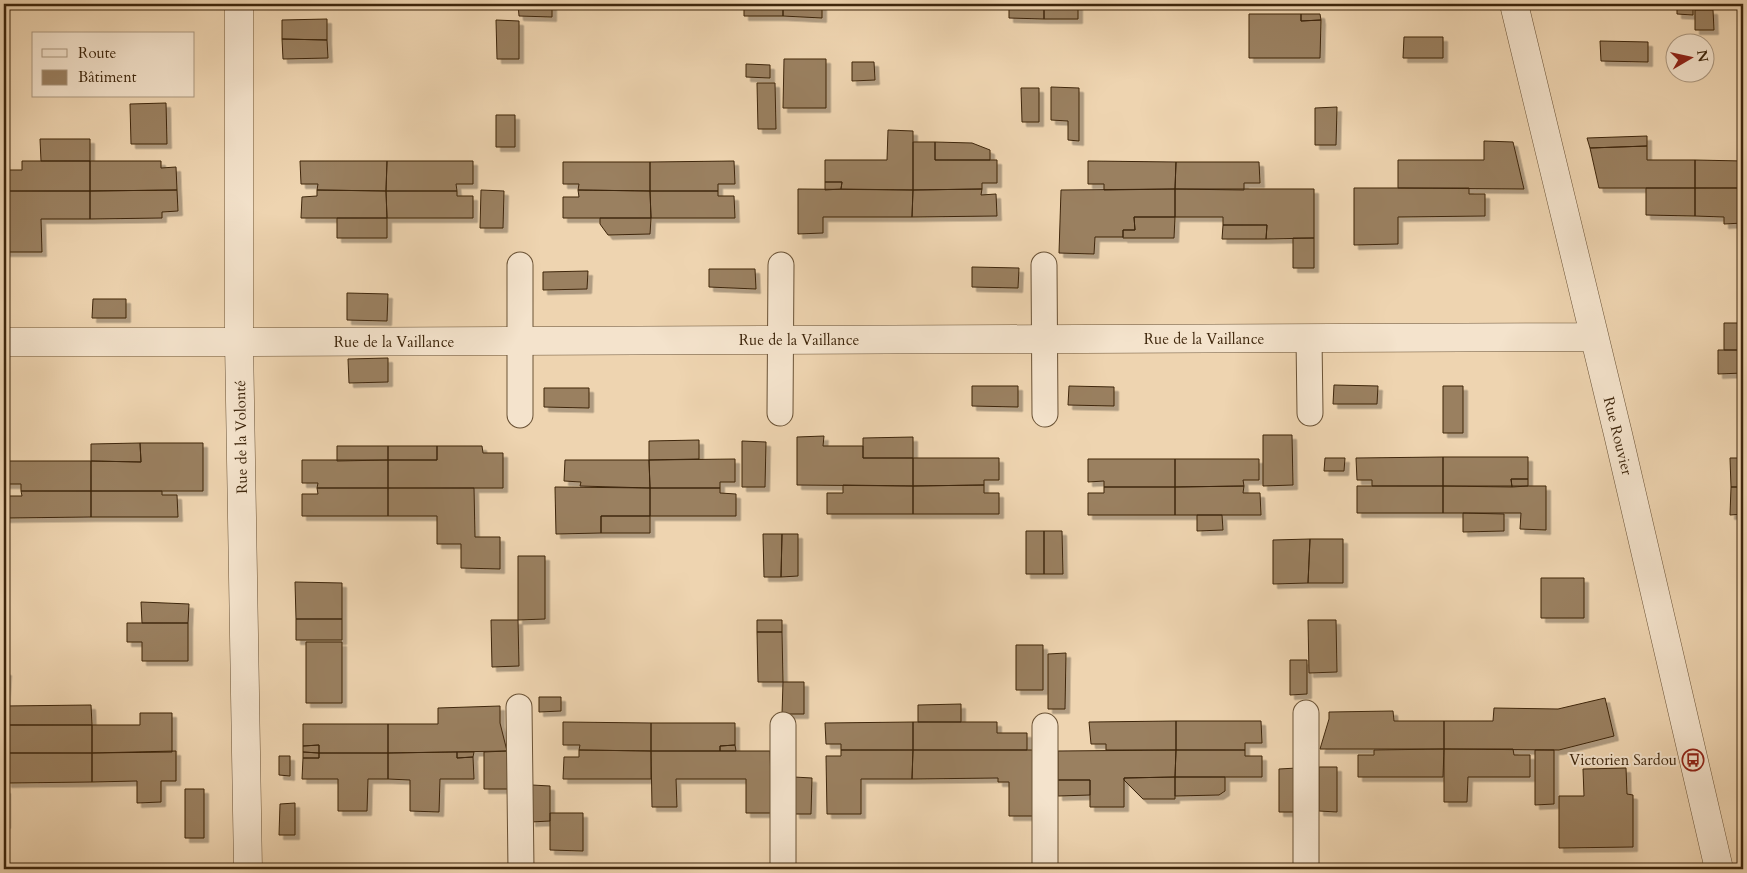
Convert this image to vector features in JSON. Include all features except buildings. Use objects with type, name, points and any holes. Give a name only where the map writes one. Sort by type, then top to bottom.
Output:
[{"type":"street","name":"Rue de la Volonté","points":[[239,4],[239,342],[248,869]]},
{"type":"street","name":"Rue Rouvier","points":[[1514,4],[1618,434],[1719,869]]},
{"type":"street","name":"Rue de la Vaillance","points":[[4,342],[1593,337]]},
{"type":"lane","points":[[520,265],[520,415]]},
{"type":"lane","points":[[780,413],[781,265]]},
{"type":"lane","points":[[1044,265],[1045,414]]},
{"type":"lane","points":[[1309,338],[1310,413]]},
{"type":"lane","points":[[520,707],[520,869]]},
{"type":"lane","points":[[1306,713],[1306,869]]},
{"type":"lane","points":[[783,725],[783,869]]},
{"type":"lane","points":[[1045,726],[1045,869]]},
{"type":"place","name":"Victorien Sardou","points":[[1693,760]]}]
